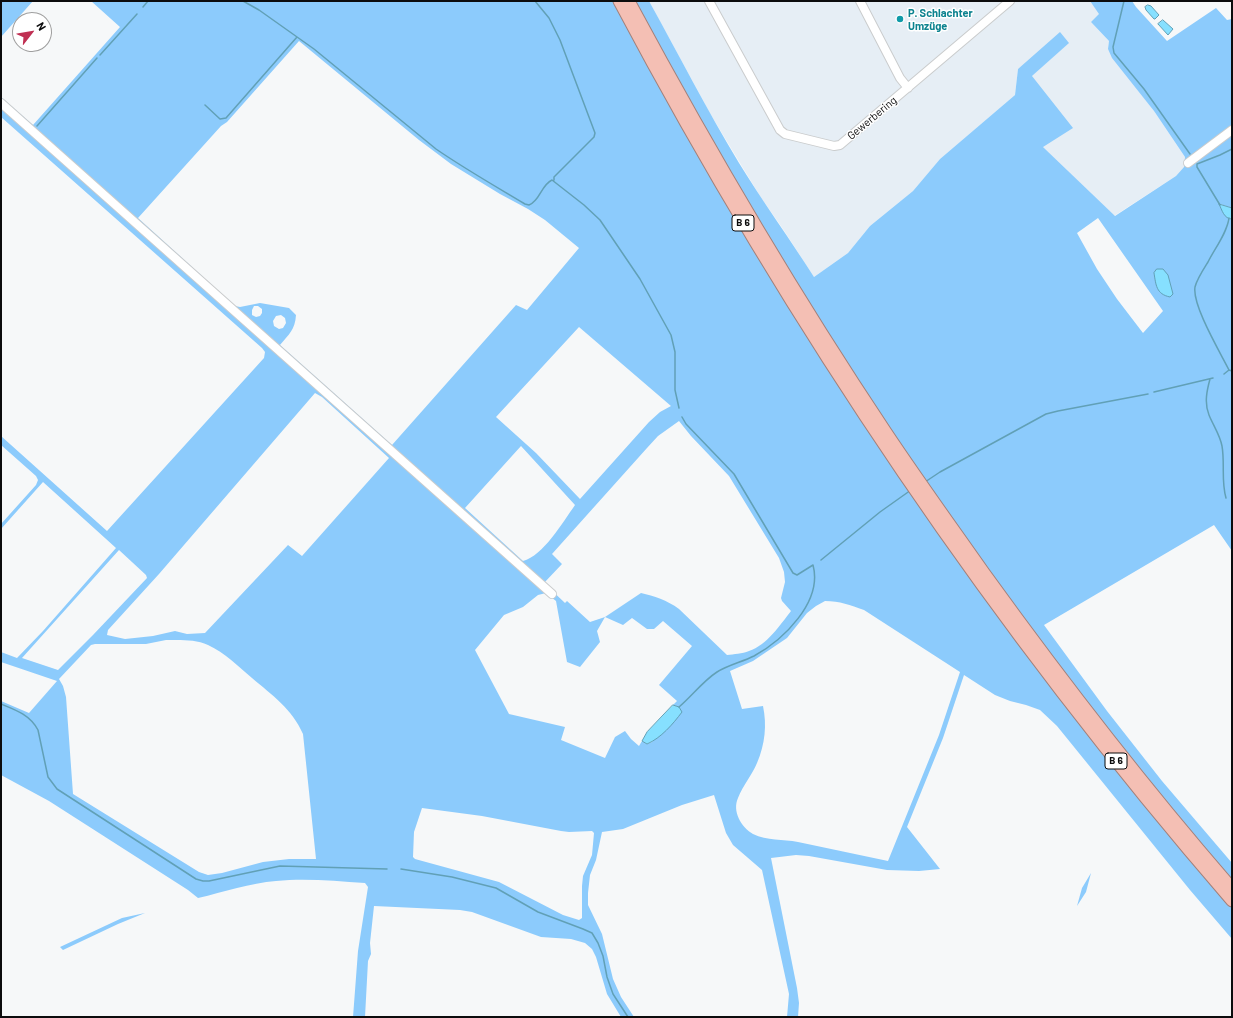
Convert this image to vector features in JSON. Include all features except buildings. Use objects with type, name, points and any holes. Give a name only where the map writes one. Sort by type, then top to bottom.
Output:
[{"type":"highway","name":"B 6","points":[[619,1],[672,99],[746,228],[826,355],[883,435]]},
{"type":"highway","name":"B 6","points":[[629,1],[680,96],[754,224],[944,533],[1142,781],[1232,888]]},
{"type":"highway","name":"B 6","points":[[1025,636],[1136,787],[1232,901]]},
{"type":"street","name":"Gewerbering","points":[[709,1],[780,130],[785,134],[834,146],[840,145],[1010,1]]},
{"type":"street","points":[[860,1],[900,78],[908,88]]},
{"type":"street","points":[[1,103],[552,594]]},
{"type":"street","points":[[1188,163],[1232,130]]},
{"type":"shaded area","points":[[1,1],[33,1],[23,12],[12,12],[12,25],[1,37]]},
{"type":"shaded area","points":[[91,1],[649,1],[727,143],[757,192],[814,277],[848,253],[870,226],[913,191],[940,159],[1015,95],[1018,69],[1060,32],[1069,43],[1032,76],[1073,128],[1043,147],[1115,216],[1176,176],[1184,167],[1185,157],[1154,111],[1112,58],[1108,49],[1109,41],[1091,22],[1099,14],[1090,1],[1132,1],[1167,41],[1216,8],[1227,20],[1232,19],[1232,208],[1220,204],[1229,219],[1232,219],[1232,551],[1214,525],[1044,625],[1107,711],[1162,781],[1232,863],[1232,939],[1190,890],[1057,726],[1040,710],[995,695],[964,675],[943,738],[907,827],[940,869],[919,871],[887,870],[796,855],[771,858],[797,988],[799,1003],[798,1017],[787,1017],[789,994],[762,870],[733,845],[726,833],[714,795],[682,805],[623,829],[602,832],[596,860],[590,875],[588,905],[602,934],[613,979],[621,997],[634,1017],[621,1017],[607,994],[596,957],[592,949],[585,943],[571,939],[541,937],[472,912],[460,910],[374,906],[370,943],[371,954],[368,961],[365,1017],[353,1017],[358,951],[368,887],[365,883],[287,880],[266,882],[198,898],[188,890],[49,801],[1,775],[1,701],[29,713],[57,681],[1,662],[1,652],[17,658],[43,631],[116,548],[43,482],[1,529],[1,524],[36,485],[38,480],[36,476],[1,445],[1,436],[107,531],[264,358],[265,352],[1,117],[1,97],[33,125],[120,27]],"holes":[[[299,41],[419,140],[451,164],[545,220],[579,248],[527,310],[516,305],[392,445],[280,345],[291,332],[294,324],[296,315],[289,308],[260,303],[240,307],[235,306],[138,218],[221,126],[227,122]],[[1098,218],[1163,311],[1143,333],[1117,299],[1097,269],[1077,233]],[[254,306],[258,306],[262,309],[260,316],[256,317],[252,315]],[[281,315],[285,318],[286,323],[283,328],[279,329],[274,326],[273,321],[276,316]],[[579,327],[671,406],[660,412],[649,422],[580,499],[536,453],[496,417]],[[315,393],[322,397],[389,458],[302,556],[288,545],[205,633],[187,634],[175,631],[153,636],[125,639],[107,635],[108,630],[159,574]],[[679,421],[691,436],[729,476],[779,558],[784,572],[785,582],[781,598],[791,611],[773,634],[762,644],[746,652],[727,655],[679,609],[670,603],[641,593],[605,617],[590,622],[567,601],[565,603],[544,583],[562,564],[552,554],[658,436]],[[521,446],[575,505],[552,538],[538,553],[523,561],[465,508]],[[119,550],[146,575],[147,578],[58,670],[22,658]],[[546,593],[556,601],[567,662],[580,667],[600,642],[597,631],[605,617],[623,625],[632,618],[647,629],[654,629],[663,621],[692,646],[659,685],[677,701],[673,705],[679,707],[652,742],[647,744],[642,741],[639,746],[625,731],[615,737],[605,758],[561,740],[565,727],[509,714],[475,650],[504,615],[523,607],[538,595]],[[825,601],[830,601],[864,610],[960,672],[939,735],[888,861],[798,842],[769,839],[753,834],[741,823],[737,813],[736,803],[760,756],[765,720],[763,706],[742,709],[730,671],[753,661],[787,638],[807,613]],[[166,640],[187,640],[203,643],[226,656],[281,703],[293,717],[303,734],[316,859],[289,859],[263,862],[222,873],[208,875],[199,872],[73,794],[66,697],[59,679],[91,645],[146,644]],[[422,808],[482,816],[561,831],[592,831],[594,833],[592,855],[583,876],[582,918],[579,920],[563,915],[499,882],[415,859],[413,857],[414,832]]]},
{"type":"shaded area","points":[[649,1],[1090,1],[1100,14],[1091,22],[1109,41],[1108,49],[1154,111],[1185,157],[1184,167],[1176,176],[1114,216],[1043,147],[1032,76],[1068,43],[1018,69],[1015,95],[940,159],[913,191],[870,226],[848,253],[814,277],[760,196],[711,115]]},
{"type":"shaded area","points":[[1148,5],[1151,6],[1159,15],[1155,19],[1146,10],[1145,7]]},
{"type":"shaded area","points":[[1163,20],[1173,29],[1168,35],[1158,24]]},
{"type":"shaded area","points":[[1219,204],[1232,208],[1232,219],[1225,216]]},
{"type":"shaded area","points":[[1157,269],[1163,269],[1168,275],[1173,294],[1170,297],[1165,296],[1159,291],[1154,273]]},
{"type":"shaded area","points":[[673,705],[679,707],[682,712],[675,721],[662,734],[652,741],[647,744],[642,741],[647,732]]},
{"type":"shaded area","points":[[1091,873],[1086,892],[1077,906],[1082,888]]},
{"type":"shaded area","points":[[145,913],[63,950],[60,947],[122,918]]},
{"type":"waterway","points":[[143,7],[148,1]]},
{"type":"waterway","points":[[243,1],[259,10],[314,49],[436,149],[491,184],[529,205],[536,200],[545,185],[552,180],[584,205],[600,220],[640,279],[671,335],[675,352],[675,390],[679,408]]},
{"type":"waterway","points":[[535,1],[549,18],[560,40],[595,133],[594,137],[554,177],[554,180]]},
{"type":"waterway","points":[[1124,1],[1113,47],[1114,53],[1144,89],[1190,154]]},
{"type":"waterway","points":[[100,55],[137,14]]},
{"type":"waterway","points":[[205,105],[220,119],[226,118],[297,37]]},
{"type":"waterway","points":[[37,126],[97,58]]},
{"type":"waterway","points":[[1220,205],[1197,167],[1197,164],[1232,149]]},
{"type":"waterway","points":[[1229,218],[1223,235],[1200,274],[1195,287],[1195,295],[1213,341],[1229,370],[1232,371]]},
{"type":"waterway","points":[[1224,374],[1229,370]]},
{"type":"waterway","points":[[1154,392],[1213,378]]},
{"type":"waterway","points":[[1210,379],[1206,401],[1207,410],[1222,446],[1226,498]]},
{"type":"waterway","points":[[925,482],[940,472],[1046,414],[1148,394]]},
{"type":"waterway","points":[[679,707],[717,672],[754,656],[777,640],[788,630],[806,606],[812,593],[815,579],[813,565],[797,575],[793,573],[734,474],[686,424],[682,417]]},
{"type":"waterway","points":[[821,560],[880,512],[911,490]]},
{"type":"waterway","points":[[1,704],[12,708],[27,717],[35,725],[38,730],[48,777],[57,789],[196,879],[209,881],[280,866],[387,869]]},
{"type":"waterway","points":[[401,869],[452,877],[496,888],[538,912],[592,933],[603,956],[607,977],[613,994],[628,1017]]},
{"type":"place","name":"P. Schlachter Umzüge","points":[[900,19]]}]
